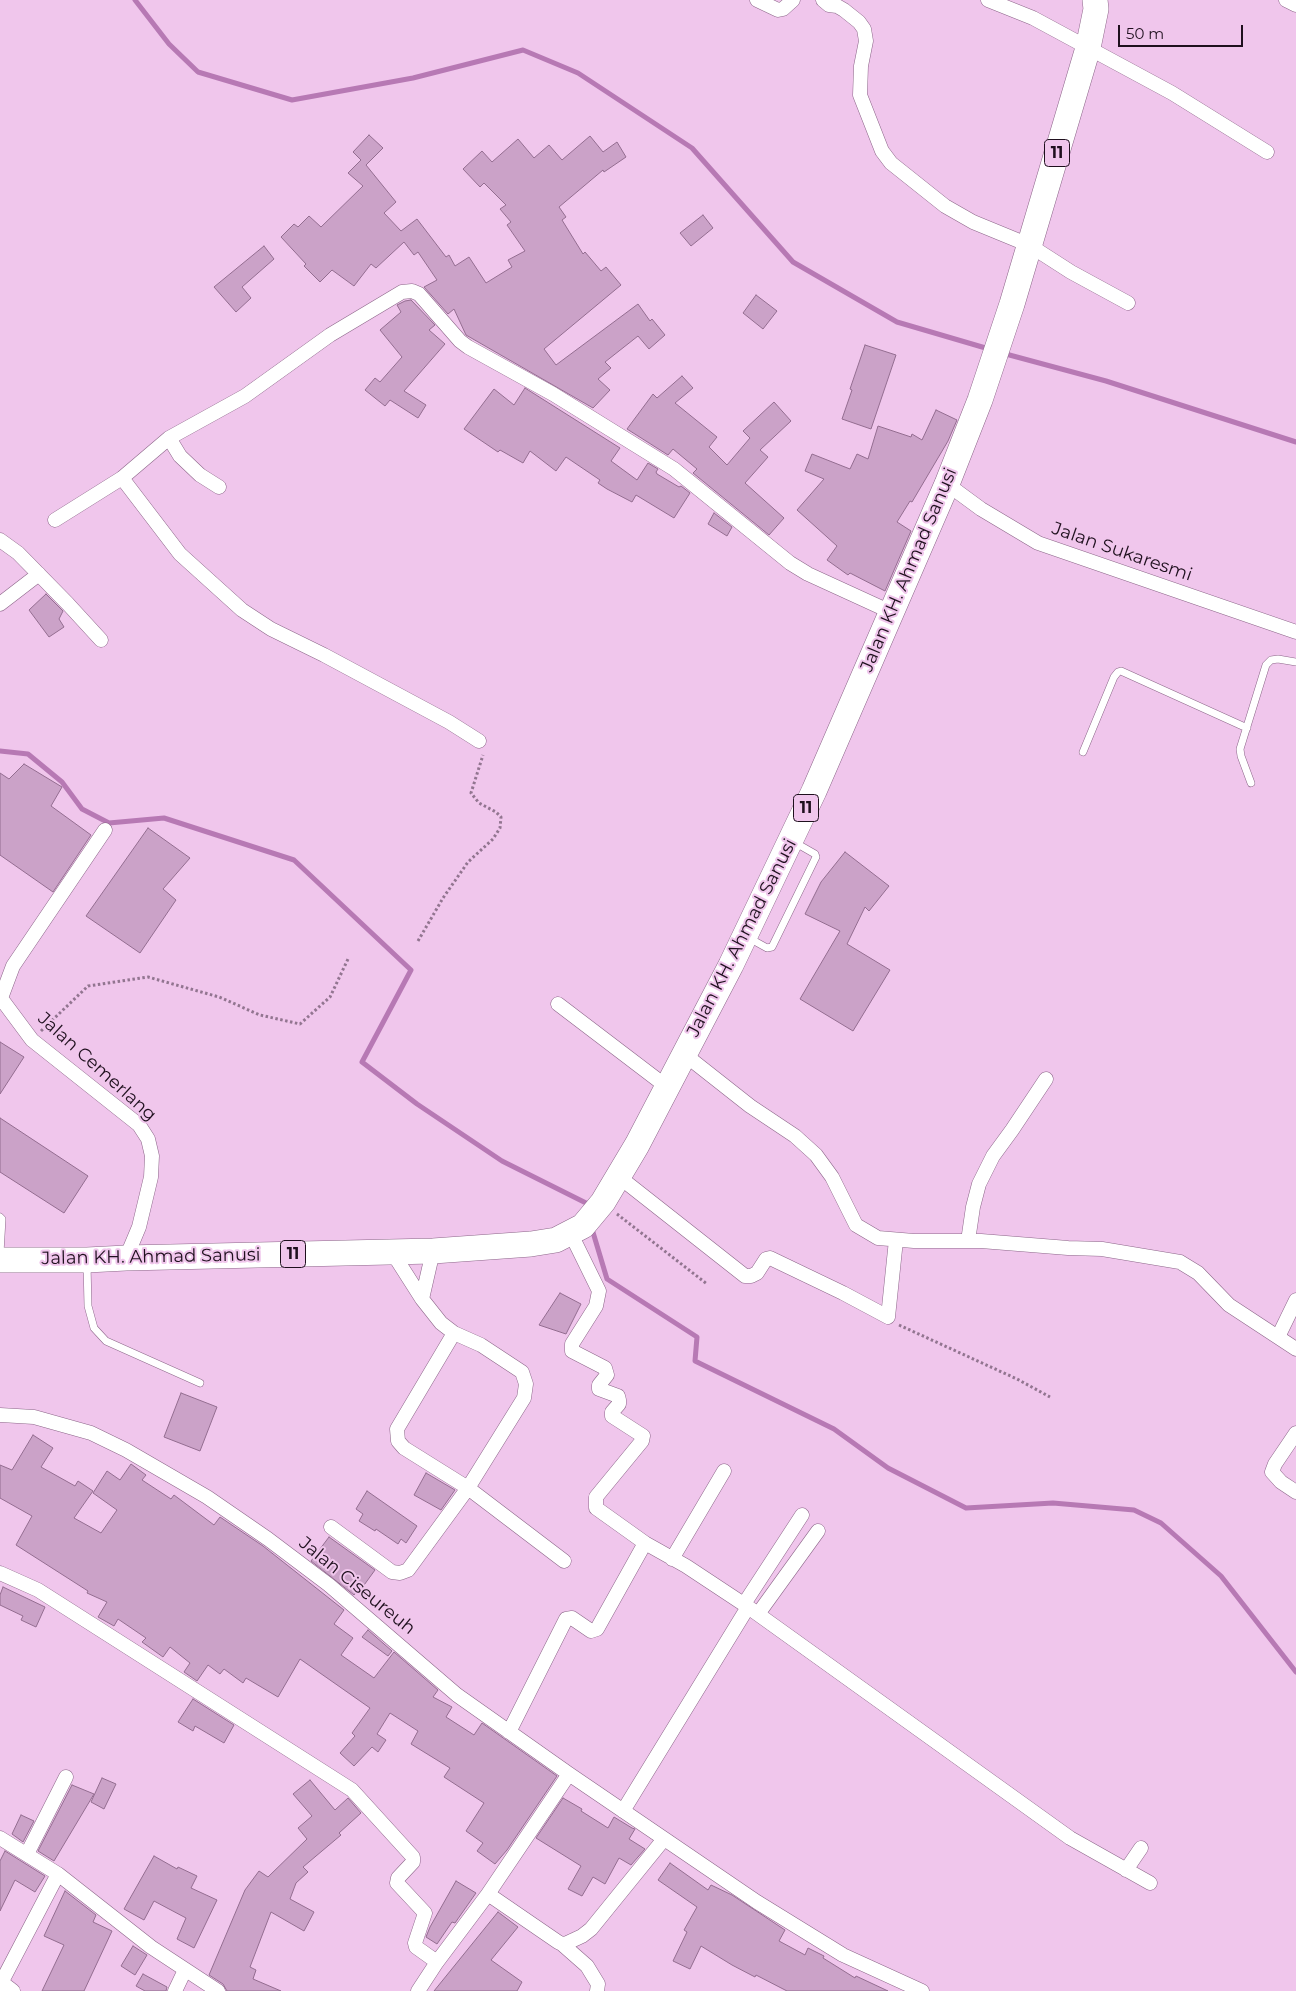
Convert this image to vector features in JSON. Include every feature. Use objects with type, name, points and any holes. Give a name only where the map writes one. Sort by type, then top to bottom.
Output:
[{"type":"highway","name":"Jalan KH. Ahmad Sanusi","points":[[0,1260],[87,1260],[432,1251],[531,1244],[556,1240],[576,1229],[603,1202],[667,1087],[745,936],[791,841],[947,484],[980,400],[1012,304],[1088,48],[1095,18],[1095,0]]},
{"type":"street","points":[[757,0],[778,10],[783,9],[793,0]]},
{"type":"street","points":[[823,0],[829,5],[838,6],[844,10],[864,29],[866,41],[861,66],[860,95],[882,151],[891,163],[945,206],[973,222],[1029,245],[1071,272],[1128,303]]},
{"type":"street","points":[[988,0],[1033,18],[1172,93],[1267,152]]},
{"type":"street","points":[[1286,0],[1296,5]]},
{"type":"street","points":[[55,520],[122,478],[169,438],[245,396],[330,335],[402,292],[412,291],[419,294],[460,341],[468,347],[553,394],[674,469],[790,563],[808,574],[892,612]]},
{"type":"street","points":[[169,438],[180,456],[200,475],[219,487]]},
{"type":"street","points":[[122,478],[180,554],[242,610],[271,629],[324,654],[450,722],[478,741]]},
{"type":"street","name":"Jalan Sukaresmi","points":[[947,484],[982,510],[1038,544],[1296,632]]},
{"type":"street","points":[[0,540],[39,574],[101,640]]},
{"type":"street","points":[[0,604],[39,574]]},
{"type":"street","points":[[0,998],[13,966],[105,830]]},
{"type":"street","name":"Jalan Cemerlang","points":[[0,998],[32,1040],[139,1125],[148,1138],[152,1156],[151,1177],[139,1227],[126,1258]]},
{"type":"street","points":[[558,1004],[667,1087]]},
{"type":"street","points":[[684,1054],[750,1106],[795,1136],[816,1155],[832,1177],[856,1224],[878,1238],[1102,1248],[1180,1262],[1198,1273],[1229,1305],[1296,1349]]},
{"type":"street","points":[[968,1241],[973,1206],[979,1184],[992,1156],[1046,1079]]},
{"type":"street","points":[[618,1176],[745,1276],[757,1273],[766,1259],[770,1258],[888,1317],[896,1240]]},
{"type":"street","points":[[576,1229],[599,1291],[596,1306],[572,1344],[572,1351],[607,1371],[607,1375],[599,1385],[599,1390],[618,1396],[619,1404],[612,1412],[612,1416],[642,1436],[642,1441],[596,1498],[596,1508],[645,1543],[750,1608],[1070,1838],[1150,1883]]},
{"type":"street","points":[[422,1298],[432,1251]]},
{"type":"street","points":[[331,1527],[392,1572],[400,1573],[408,1570],[468,1488],[524,1398],[526,1384],[522,1372],[481,1345],[454,1333],[440,1323],[392,1252]]},
{"type":"street","points":[[1278,1337],[1296,1300]]},
{"type":"street","points":[[454,1333],[396,1429],[398,1441],[404,1448],[468,1488],[564,1561]]},
{"type":"street","name":"Jalan Ciseureuh","points":[[0,1415],[34,1417],[91,1433],[126,1450],[207,1497],[329,1584],[436,1678],[568,1774],[758,1902],[843,1955],[922,1991]]},
{"type":"street","points":[[1296,1433],[1272,1472],[1280,1482],[1296,1492]]},
{"type":"street","points":[[672,1560],[724,1471]]},
{"type":"street","points":[[623,1811],[750,1608],[802,1515]]},
{"type":"street","points":[[750,1608],[818,1531]]},
{"type":"street","points":[[508,1732],[566,1619],[572,1618],[591,1631],[597,1629],[645,1543]]},
{"type":"street","points":[[0,1573],[38,1590],[352,1790],[413,1857],[413,1862],[398,1878],[397,1883],[425,1913],[415,1946],[436,1962]]},
{"type":"street","points":[[418,1991],[436,1962],[488,1894],[568,1774]]},
{"type":"street","points":[[27,1854],[66,1778]]},
{"type":"street","points":[[565,1944],[582,1936],[591,1929],[664,1839]]},
{"type":"street","points":[[2,1843],[27,1854],[58,1874],[150,1947],[218,1991]]},
{"type":"street","points":[[1126,1870],[1141,1848]]},
{"type":"street","points":[[13,1991],[1,1983],[58,1874]]},
{"type":"street","points":[[488,1894],[565,1944],[587,1966],[598,1984],[597,1991]]},
{"type":"street","points":[[175,1991],[185,1970]]},
{"type":"lane","points":[[1251,783],[1240,753],[1266,665],[1271,660],[1278,659],[1296,662]]},
{"type":"lane","points":[[1083,752],[1114,677],[1121,671],[1247,728]]},
{"type":"lane","points":[[0,1217],[2,1219],[0,1253]]},
{"type":"lane","points":[[87,1260],[88,1306],[94,1328],[106,1341],[200,1382]]},
{"type":"path","points":[[418,941],[443,898],[468,862],[493,839],[500,828],[501,817],[496,812],[479,803],[471,793],[472,785],[482,760],[483,750],[478,741]]},
{"type":"path","points":[[32,1040],[88,986],[148,977],[219,996],[260,1015],[300,1024],[330,998],[348,957]]},
{"type":"path","points":[[603,1202],[707,1284]]},
{"type":"path","points":[[888,1317],[896,1324],[1017,1379],[1050,1397]]},
{"type":"building","points":[[369,135],[383,148],[366,165],[396,202],[384,213],[401,231],[417,219],[446,257],[449,255],[455,266],[469,257],[486,283],[512,267],[508,260],[525,251],[507,225],[511,222],[500,209],[506,205],[484,183],[480,187],[463,169],[482,151],[492,162],[518,139],[534,158],[549,145],[562,160],[590,136],[603,152],[617,142],[626,157],[604,172],[603,170],[559,207],[566,217],[562,220],[583,254],[585,252],[601,271],[606,267],[621,285],[544,349],[556,365],[638,304],[650,321],[652,319],[665,335],[649,349],[638,336],[605,362],[611,368],[598,379],[610,390],[593,408],[466,335],[454,309],[448,314],[424,287],[437,280],[418,252],[414,255],[404,242],[376,268],[371,264],[354,286],[332,270],[320,282],[304,266],[306,264],[281,237],[294,224],[298,227],[309,216],[321,227],[363,186],[348,173],[361,160],[353,152]]},
{"type":"building","points":[[703,215],[713,228],[691,246],[680,233]]},
{"type":"building","points":[[264,246],[274,259],[242,287],[251,298],[236,312],[214,287]]},
{"type":"building","points":[[756,295],[777,311],[763,329],[743,313]]},
{"type":"building","points":[[411,300],[435,325],[429,330],[445,344],[404,391],[426,405],[418,418],[390,400],[385,406],[365,390],[375,378],[380,382],[402,357],[380,330],[401,312],[397,305]]},
{"type":"building","points":[[865,345],[896,355],[871,429],[842,419]]},
{"type":"building","points":[[682,376],[693,388],[675,403],[717,437],[709,447],[727,465],[750,438],[743,431],[774,402],[791,421],[760,450],[768,457],[745,483],[784,518],[769,535],[693,473],[697,469],[673,449],[668,455],[627,429],[653,394],[657,398]]},
{"type":"building","points":[[525,388],[620,448],[611,461],[637,480],[648,463],[658,469],[657,474],[679,487],[681,486],[690,493],[674,518],[636,495],[632,502],[607,489],[598,483],[600,480],[566,457],[556,471],[530,451],[523,463],[500,450],[498,452],[464,429],[494,389],[514,405]]},
{"type":"building","points":[[936,410],[957,420],[948,441],[912,502],[910,501],[897,522],[911,531],[885,591],[850,573],[848,575],[827,560],[837,546],[797,510],[824,479],[805,471],[812,454],[850,469],[857,454],[868,459],[878,426],[911,437],[912,434],[922,440]]},
{"type":"building","points":[[714,513],[732,527],[727,536],[708,524]]},
{"type":"building","points":[[46,594],[63,611],[59,619],[64,627],[49,637],[29,610]]},
{"type":"building","points":[[24,764],[62,787],[51,806],[91,835],[53,892],[0,855],[0,773],[9,779]]},
{"type":"building","points":[[148,828],[190,858],[163,889],[176,900],[140,953],[86,916]]},
{"type":"building","points":[[845,852],[889,886],[869,911],[865,907],[847,944],[890,970],[853,1031],[800,999],[840,931],[805,914],[821,882]]},
{"type":"building","points":[[0,1042],[24,1057],[0,1094]]},
{"type":"building","points":[[0,1118],[88,1176],[64,1213],[0,1172]]},
{"type":"building","points":[[560,1293],[581,1304],[566,1334],[539,1325]]},
{"type":"building","points":[[181,1393],[217,1407],[200,1451],[164,1437]]},
{"type":"building","points":[[33,1435],[53,1448],[41,1467],[75,1486],[78,1481],[93,1491],[74,1518],[101,1533],[117,1510],[93,1493],[107,1471],[120,1480],[131,1464],[146,1475],[142,1480],[171,1499],[174,1495],[214,1525],[220,1517],[263,1546],[344,1610],[334,1624],[353,1638],[341,1655],[374,1678],[394,1652],[438,1690],[433,1697],[452,1707],[446,1717],[474,1735],[482,1723],[557,1776],[507,1850],[495,1864],[477,1851],[483,1843],[466,1831],[484,1803],[444,1777],[450,1768],[411,1744],[418,1731],[390,1713],[377,1734],[386,1740],[378,1752],[372,1747],[354,1766],[340,1753],[355,1736],[352,1733],[370,1708],[300,1659],[278,1697],[246,1678],[243,1683],[224,1669],[220,1674],[208,1665],[197,1681],[184,1672],[190,1663],[170,1647],[163,1657],[142,1642],[146,1638],[118,1619],[114,1626],[98,1617],[107,1602],[87,1593],[88,1591],[16,1545],[32,1516],[0,1498],[0,1465],[12,1470]]},
{"type":"building","points":[[426,1473],[455,1490],[441,1510],[414,1495]]},
{"type":"building","points":[[367,1491],[417,1526],[406,1543],[401,1539],[398,1544],[376,1529],[375,1531],[359,1521],[363,1514],[356,1509]]},
{"type":"building","points":[[329,1537],[375,1570],[359,1592],[357,1591],[354,1595],[311,1561]]},
{"type":"building","points":[[3,1587],[45,1607],[36,1627],[21,1620],[23,1616],[0,1605],[0,1595]]},
{"type":"building","points":[[368,1630],[392,1651],[388,1656],[362,1637]]},
{"type":"building","points":[[193,1699],[234,1725],[224,1743],[195,1726],[193,1731],[178,1722]]},
{"type":"building","points":[[102,1778],[116,1784],[104,1809],[91,1802]]},
{"type":"building","points":[[310,1780],[335,1810],[348,1798],[361,1813],[339,1833],[341,1835],[303,1867],[308,1872],[296,1883],[290,1899],[314,1912],[304,1931],[271,1912],[250,1967],[256,1970],[253,1979],[281,1991],[227,1991],[223,1984],[209,1975],[245,1890],[259,1871],[268,1877],[307,1839],[298,1828],[312,1816],[293,1794]]},
{"type":"building","points":[[72,1785],[94,1794],[54,1861],[38,1851]]},
{"type":"building","points":[[563,1798],[608,1828],[614,1817],[635,1829],[629,1839],[645,1849],[631,1865],[619,1858],[605,1884],[593,1877],[582,1896],[568,1889],[581,1866],[536,1838]]},
{"type":"building","points":[[21,1815],[34,1821],[23,1842],[12,1834]]},
{"type":"building","points":[[5,1851],[45,1876],[35,1892],[15,1880],[0,1911],[0,1861]]},
{"type":"building","points":[[154,1856],[177,1869],[178,1867],[197,1876],[191,1888],[217,1900],[194,1948],[177,1939],[186,1918],[154,1901],[144,1920],[124,1909]]},
{"type":"building","points":[[670,1863],[708,1890],[711,1885],[732,1895],[785,1930],[779,1941],[805,1955],[808,1948],[824,1956],[823,1958],[855,1978],[856,1976],[888,1991],[787,1991],[732,1965],[701,1946],[690,1969],[673,1961],[687,1932],[684,1930],[697,1907],[658,1880]]},
{"type":"building","points":[[456,1881],[476,1893],[455,1923],[452,1922],[437,1944],[426,1937]]},
{"type":"building","points":[[65,1891],[96,1915],[93,1922],[112,1931],[84,1991],[42,1991],[64,1945],[44,1936]]},
{"type":"building","points":[[498,1912],[518,1927],[491,1960],[522,1982],[517,1991],[434,1991]]},
{"type":"building","points":[[133,1946],[147,1955],[135,1975],[121,1966]]},
{"type":"building","points":[[143,1974],[167,1987],[166,1991],[145,1991],[136,1986]]},
{"type":"waterway","points":[[135,0],[169,44],[198,72],[292,100],[413,78],[523,50],[578,73],[692,148],[793,262],[897,322],[989,349]]},
{"type":"waterway","points":[[1002,353],[1106,381],[1296,442]]},
{"type":"waterway","points":[[0,751],[28,754],[62,782],[82,809],[109,823],[164,818],[294,860],[411,970],[362,1062],[417,1104],[502,1161],[590,1205]]},
{"type":"waterway","points":[[592,1229],[607,1279],[697,1337],[695,1361],[834,1429],[888,1468],[966,1508],[1053,1503],[1134,1510],[1161,1523],[1221,1576],[1296,1672]]}]
